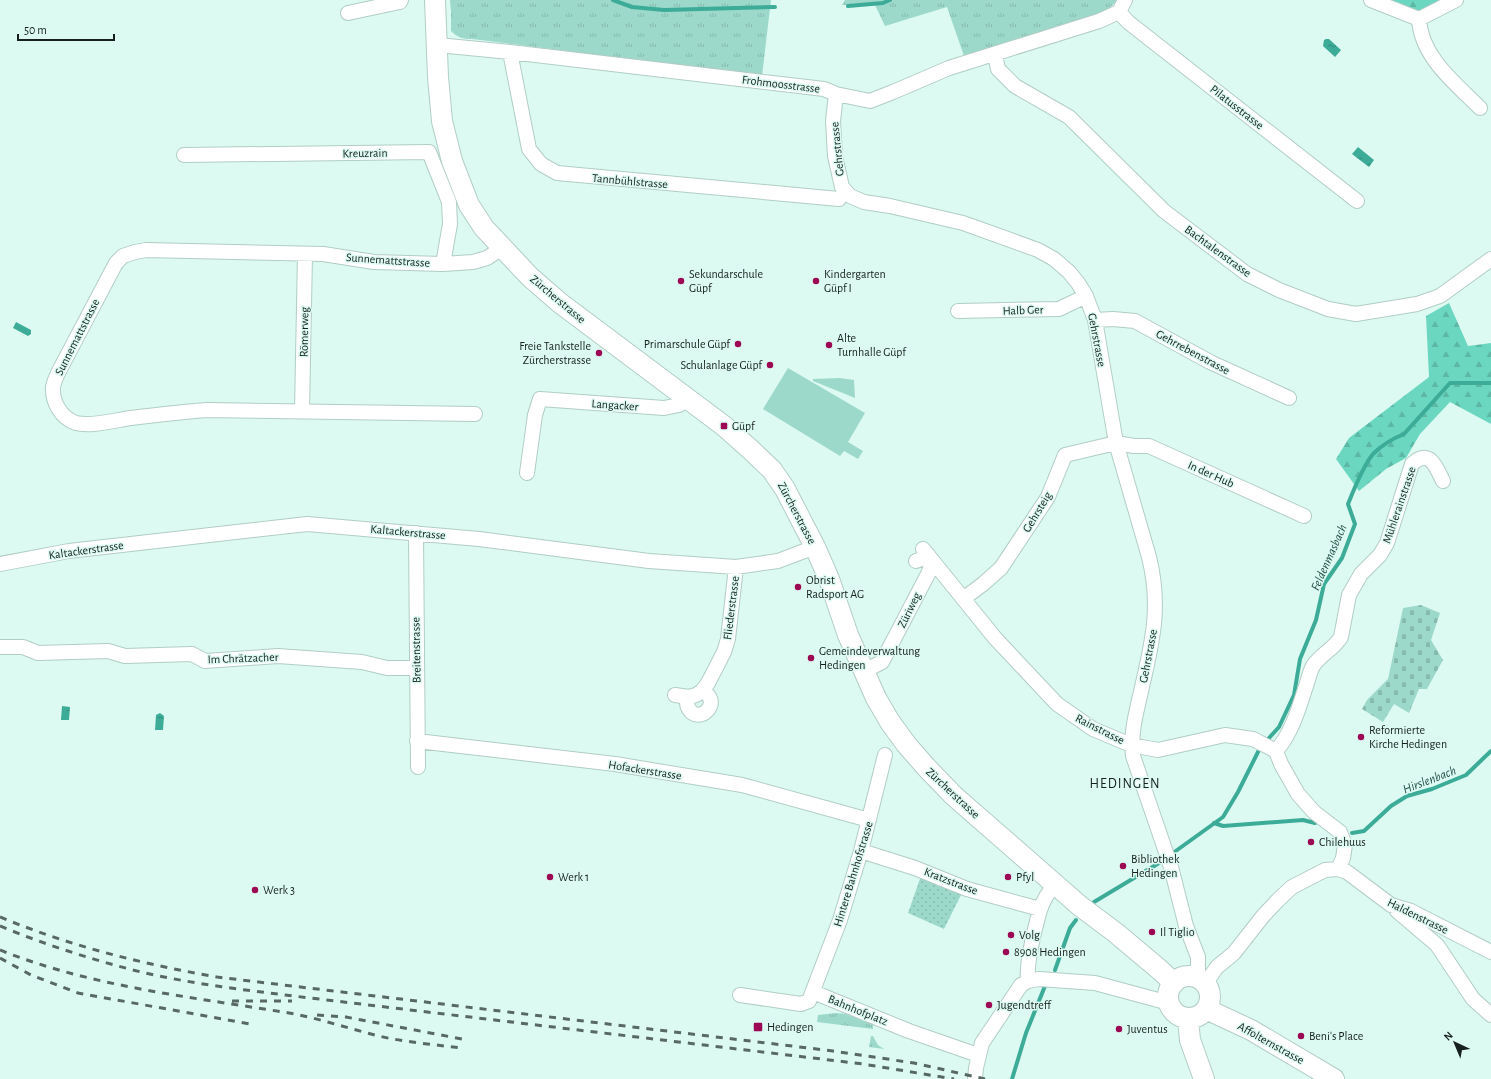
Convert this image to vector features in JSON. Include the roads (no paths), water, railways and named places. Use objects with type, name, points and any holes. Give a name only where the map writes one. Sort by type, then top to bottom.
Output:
[{"type":"main road","name":"Zürcherstrasse","points":[[435,0],[438,45],[438,77],[442,121],[452,161],[469,205],[484,228],[530,277],[560,304],[688,398],[751,450],[772,470],[785,489],[815,547],[829,579],[848,635],[876,698],[890,722],[906,744],[926,768],[954,796],[1056,883],[1080,906],[1116,933],[1174,983]]},
{"type":"main road","points":[[1185,977],[1192,977],[1201,981],[1210,996],[1206,1009],[1195,1017],[1188,1018],[1176,1014],[1169,1003],[1168,992],[1174,983],[1185,977]]},
{"type":"main road","name":"Affolternstrasse","points":[[1206,1009],[1252,1030],[1334,1079]]},
{"type":"main road","points":[[1188,1018],[1190,1040],[1204,1079]]},
{"type":"street","points":[[348,13],[400,2],[401,0]]},
{"type":"street","points":[[1371,0],[1419,18],[1456,0]]},
{"type":"street","name":"Frohmoosstrasse","points":[[438,45],[824,89],[836,94],[870,100],[893,92],[949,68],[995,55],[1099,21],[1122,6]]},
{"type":"street","name":"Pilatusstrasse","points":[[1122,6],[1128,22],[1357,201]]},
{"type":"street","points":[[1419,18],[1422,37],[1431,56],[1445,73],[1480,108]]},
{"type":"street","name":"Tannbühlstrasse","points":[[510,52],[529,149],[542,164],[557,173],[839,199]]},
{"type":"street","name":"Bachtalenstrasse","points":[[995,55],[998,69],[1015,86],[1069,117],[1164,211],[1246,274],[1328,310],[1356,314],[1409,305],[1440,296],[1491,259]]},
{"type":"street","name":"Gehrstrasse","points":[[836,94],[833,121],[835,156],[842,187],[850,196],[864,202],[890,206],[963,223],[1038,250],[1054,259],[1069,272],[1086,296],[1095,320],[1116,443],[1149,557],[1156,599],[1152,644],[1133,724],[1131,745]]},
{"type":"street","name":"Kreuzrain","points":[[184,155],[429,152],[450,202],[450,224],[443,264]]},
{"type":"street","name":"Sunnemattstrasse","points":[[475,414],[200,410],[172,412],[84,424],[68,419],[61,413],[56,406],[53,386],[58,372],[111,272],[123,256],[135,252],[146,250],[323,254],[374,262],[443,264],[473,262],[487,258],[502,248]]},
{"type":"street","name":"Römerweg","points":[[302,411],[305,254]]},
{"type":"street","name":"Halb Ger","points":[[958,311],[1058,309],[1086,296]]},
{"type":"street","name":"Gehrrebenstrasse","points":[[1095,320],[1113,319],[1135,321],[1210,362],[1289,398]]},
{"type":"street","name":"Langacker","points":[[527,473],[535,415],[540,399],[664,408],[679,405],[688,398]]},
{"type":"street","name":"In der Hub","points":[[1116,443],[1134,446],[1149,446],[1304,516]]},
{"type":"street","name":"Gehrsteig","points":[[963,598],[983,584],[1001,568],[1048,497],[1065,455],[1116,443]]},
{"type":"street","name":"Mühlerainstrasse","points":[[1276,751],[1285,740],[1301,702],[1312,667],[1338,642],[1341,637],[1349,595],[1352,588],[1361,574],[1380,555],[1388,543],[1412,464],[1418,458],[1425,457],[1431,459],[1436,466],[1442,481]]},
{"type":"street","name":"Kaltackerstrasse","points":[[0,564],[69,551],[307,524],[479,539],[649,561],[736,567],[778,561],[815,547]]},
{"type":"street","name":"Breitenstrasse","points":[[416,533],[418,767]]},
{"type":"street","points":[[916,561],[928,555]]},
{"type":"street","name":"Rainstrasse","points":[[928,555],[994,638],[1057,704],[1093,729],[1131,745],[1133,756],[1171,867],[1186,926],[1198,958],[1201,981]]},
{"type":"street","name":"Züriweg","points":[[864,671],[882,662],[928,574],[928,555]]},
{"type":"street","name":"Fliederstrasse","points":[[688,694],[708,683],[721,659],[728,639],[736,567]]},
{"type":"street","name":"Im Chrätzacher","points":[[0,647],[23,647],[38,653],[108,651],[125,656],[192,654],[204,661],[278,656],[362,662],[387,668],[416,668]]},
{"type":"street","points":[[1131,745],[1158,750],[1225,735],[1253,739],[1276,751],[1281,764],[1298,794],[1314,812],[1340,832],[1345,845],[1343,858],[1338,869],[1325,870],[1292,887],[1263,916],[1234,953],[1201,981]]},
{"type":"street","name":"Hofackerstrasse","points":[[417,741],[614,764],[742,785],[869,820]]},
{"type":"street","name":"Hintere Bahnhofstrasse","points":[[813,992],[840,920],[861,851],[885,755]]},
{"type":"street","name":"Kratzstrasse","points":[[861,851],[915,868],[967,889],[1040,909]]},
{"type":"street","name":"Haldenstrasse","points":[[1338,869],[1347,872],[1391,905],[1411,911],[1491,952]]},
{"type":"street","points":[[1028,981],[1027,970],[1040,909],[1050,890],[1056,883]]},
{"type":"street","points":[[1391,905],[1437,945],[1473,999],[1491,1015]]},
{"type":"street","points":[[975,1079],[978,1055],[982,1043],[1021,985],[1028,981],[1039,979],[1095,983],[1169,1003]]},
{"type":"street","name":"Bahnhofplatz","points":[[740,995],[801,1004],[809,1001],[813,992],[909,1031],[978,1055]]},
{"type":"water","points":[[1329,39],[1341,50],[1335,57],[1323,46],[1324,40]]},
{"type":"water","points":[[1358,147],[1374,160],[1369,167],[1352,154]]},
{"type":"water","points":[[16,322],[31,330],[31,334],[28,336],[13,328]]},
{"type":"water","points":[[62,706],[70,707],[69,720],[61,720]]},
{"type":"water","points":[[160,713],[164,716],[163,730],[155,730],[156,715]]},
{"type":"waterway","points":[[613,0],[632,7],[664,10],[775,7]]},
{"type":"waterway","points":[[848,6],[883,3],[890,0]]},
{"type":"waterway","name":"Feldenmasbach","points":[[1269,738],[1279,727],[1294,695],[1300,659],[1316,620],[1324,584],[1342,558],[1355,524],[1348,504],[1369,459],[1384,445],[1404,434],[1450,383],[1491,383]]},
{"type":"waterway","name":"Feldenmasbach","points":[[1173,853],[1223,817],[1238,792],[1260,748]]},
{"type":"waterway","name":"Hirslenbach","points":[[1352,833],[1364,831],[1391,806],[1407,796],[1432,789],[1466,775],[1491,751]]},
{"type":"waterway","name":"Hirslenbach","points":[[1214,823],[1223,826],[1303,820],[1315,823]]},
{"type":"waterway","points":[[1094,902],[1164,860]]},
{"type":"waterway","points":[[1055,970],[1070,928],[1076,920]]},
{"type":"waterway","points":[[1012,1079],[1026,1033],[1045,986]]},
{"type":"railway","points":[[0,917],[53,937],[107,953],[217,977],[833,1051],[914,1063],[985,1079]]},
{"type":"railway","points":[[0,926],[70,952],[141,972],[195,983],[863,1064],[954,1079]]},
{"type":"railway","points":[[0,950],[35,963],[106,982],[179,996],[289,1013],[393,1039],[461,1048]]},
{"type":"railway","points":[[0,958],[31,975],[78,993],[250,1024]]},
{"type":"railway","points":[[232,1001],[292,1001]]},
{"type":"railway","points":[[317,1015],[346,1017],[462,1039]]},
{"type":"place","name":"Sekundarschule Güpf","points":[[681,281]]},
{"type":"place","name":"Kindergarten Güpf I","points":[[816,281]]},
{"type":"place","name":"Primarschule Güpf","points":[[738,344]]},
{"type":"place","name":"Alte Turnhalle Güpf","points":[[829,345]]},
{"type":"place","name":"Freie Tankstelle Zürcherstrasse","points":[[599,353]]},
{"type":"place","name":"Schulanlage Güpf","points":[[770,365]]},
{"type":"place","name":"Güpf","points":[[724,426]]},
{"type":"place","name":"Obrist Radsport AG","points":[[798,587]]},
{"type":"place","name":"Gemeindeverwaltung Hedingen","points":[[811,658]]},
{"type":"place","name":"Reformierte Kirche Hedingen","points":[[1361,737]]},
{"type":"place","name":"Chilehuus","points":[[1311,842]]},
{"type":"place","name":"Bibliothek Hedingen","points":[[1123,866]]},
{"type":"place","name":"Werk 1","points":[[550,877]]},
{"type":"place","name":"Pfyl","points":[[1008,877]]},
{"type":"place","name":"Werk 3","points":[[255,890]]},
{"type":"place","name":"Il Tiglio","points":[[1152,932]]},
{"type":"place","name":"Volg","points":[[1011,935]]},
{"type":"place","name":"8908 Hedingen","points":[[1006,952]]},
{"type":"place","name":"Jugendtreff","points":[[989,1005]]},
{"type":"place","name":"Hedingen","points":[[758,1027]]},
{"type":"place","name":"Juventus","points":[[1119,1029]]},
{"type":"place","name":"Beni's Place","points":[[1301,1036]]},
{"type":"district","name":"HEDINGEN","points":[[1125,783]]}]
